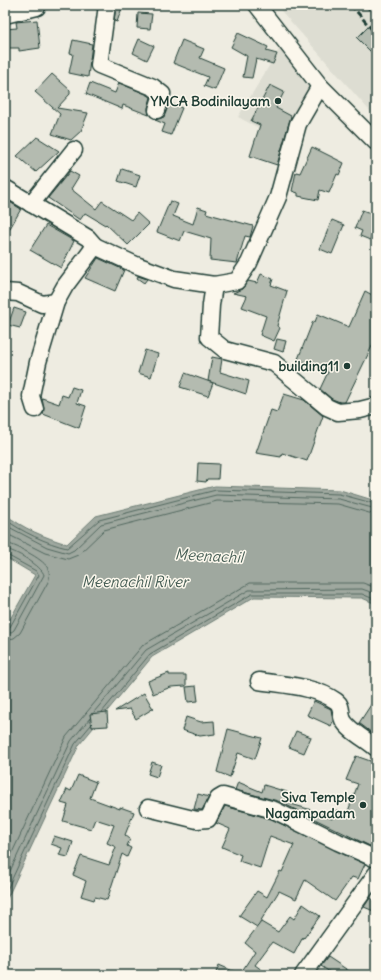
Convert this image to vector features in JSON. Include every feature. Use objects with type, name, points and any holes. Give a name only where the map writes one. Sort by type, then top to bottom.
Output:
[{"type":"street","points":[[5,15],[37,7],[38,5]]},
{"type":"street","points":[[107,5],[99,65],[154,87],[162,94],[156,110]]},
{"type":"street","points":[[257,5],[320,86],[376,142]]},
{"type":"street","points":[[5,188],[88,238],[95,246],[136,265],[174,279],[214,285],[237,281],[249,263],[278,197],[298,124],[320,86]]},
{"type":"street","points":[[31,204],[74,150]]},
{"type":"street","points":[[35,409],[32,396],[38,362],[56,302],[65,286],[95,246]]},
{"type":"street","points":[[214,285],[211,305],[210,337],[225,350],[274,363],[327,407],[338,412],[360,410],[376,406]]},
{"type":"street","points":[[5,292],[18,293],[42,304],[56,302]]},
{"type":"street","points":[[259,681],[321,693],[337,702],[343,711],[343,720],[348,727],[366,738],[376,748]]},
{"type":"street","points":[[148,808],[197,820],[208,819],[218,799],[223,796],[274,810],[338,842],[376,858]]},
{"type":"street","points":[[303,975],[376,874]]},
{"type":"shaded area","points":[[276,5],[376,5],[376,118]]},
{"type":"shaded area","name":"YMCA Bodinilayam","points":[[283,43],[317,86],[289,144],[238,117]]},
{"type":"water","name":"Meenachil River","points":[[215,486],[340,490],[376,501],[376,604],[362,598],[254,597],[152,657],[79,745],[5,903],[5,628],[35,575],[5,557],[5,514],[34,532],[67,544],[96,516]]},
{"type":"building","points":[[116,5],[123,5],[117,22],[114,21]]},
{"type":"building","points":[[138,13],[152,14],[150,29],[137,28]]},
{"type":"building","points":[[37,20],[40,48],[19,51],[19,48],[5,48],[5,29],[17,28],[16,22]]},
{"type":"building","points":[[369,26],[376,33],[376,57],[357,38]]},
{"type":"building","points":[[238,33],[268,47],[266,51],[277,54],[273,64],[256,59],[252,78],[243,77],[247,56],[231,47]]},
{"type":"building","points":[[139,39],[154,46],[147,60],[133,53]]},
{"type":"building","points":[[73,40],[92,44],[88,77],[69,73],[73,54],[70,53]]},
{"type":"building","points":[[182,40],[204,49],[200,58],[224,68],[215,90],[204,86],[208,77],[173,63]]},
{"type":"building","points":[[52,74],[70,90],[70,94],[57,108],[88,113],[81,131],[71,140],[52,134],[60,114],[35,92]]},
{"type":"building","points":[[90,83],[115,93],[119,83],[148,95],[151,97],[148,108],[149,115],[123,105],[122,109],[86,94]]},
{"type":"building","points":[[270,85],[284,92],[276,108],[291,116],[277,165],[250,156],[260,125],[251,121]]},
{"type":"building","points":[[169,103],[182,108],[171,135],[162,132],[165,124],[155,120],[164,117]]},
{"type":"building","points":[[37,137],[59,151],[36,172],[17,156]]},
{"type":"building","points":[[312,147],[344,163],[339,175],[337,174],[329,193],[320,190],[318,200],[298,196],[298,193],[292,191],[296,172],[300,173]]},
{"type":"building","points":[[122,169],[140,175],[136,187],[118,181]]},
{"type":"building","points":[[70,171],[79,176],[71,189],[96,209],[102,201],[131,220],[137,213],[149,224],[128,245],[106,224],[105,225],[85,213],[80,220],[48,198]]},
{"type":"building","points":[[5,199],[21,209],[5,237]]},
{"type":"building","points":[[170,201],[178,204],[173,216],[193,224],[198,207],[207,210],[206,213],[253,226],[250,237],[245,236],[237,263],[210,260],[211,239],[184,231],[180,241],[157,232]]},
{"type":"building","points":[[362,210],[376,215],[376,227],[370,240],[360,236],[362,231],[355,228]]},
{"type":"building","points":[[332,220],[344,225],[332,254],[320,249]]},
{"type":"building","points":[[46,225],[74,241],[61,268],[30,250]]},
{"type":"building","points":[[98,258],[124,270],[115,291],[85,278]]},
{"type":"building","points":[[261,274],[273,279],[271,285],[287,291],[277,326],[280,328],[274,341],[260,335],[266,316],[242,307],[247,296],[233,293],[242,289],[248,281],[257,283]]},
{"type":"building","points":[[138,276],[147,279],[144,283],[137,278]]},
{"type":"building","name":"building11","points":[[365,291],[376,297],[376,338],[345,402],[340,402],[332,399],[320,389],[328,372],[298,359],[313,321],[315,322],[318,314],[349,327]]},
{"type":"building","points":[[14,308],[26,312],[20,328],[8,325]]},
{"type":"building","points":[[277,339],[286,341],[283,352],[274,349]]},
{"type":"building","points":[[145,350],[158,354],[151,377],[138,373]]},
{"type":"building","points":[[212,357],[222,359],[220,372],[249,381],[246,394],[208,381]]},
{"type":"building","points":[[185,373],[213,383],[208,396],[180,387]]},
{"type":"building","points":[[72,387],[81,390],[77,403],[86,406],[79,428],[43,414],[44,407],[42,398],[59,404],[62,395],[68,397]]},
{"type":"building","points":[[284,394],[304,400],[323,416],[307,461],[282,453],[281,457],[256,453],[271,410],[277,412]]},
{"type":"building","points":[[198,463],[219,464],[218,479],[207,479],[206,482],[197,481]]},
{"type":"building","points":[[169,673],[169,675],[186,675],[186,686],[171,687],[153,694],[148,681]]},
{"type":"building","points":[[196,686],[198,701],[188,702],[186,687]]},
{"type":"building","points":[[144,693],[154,708],[136,719],[130,709],[115,711]]},
{"type":"building","points":[[376,697],[376,736],[359,723]]},
{"type":"building","points":[[314,701],[331,709],[333,721],[331,726],[307,715]]},
{"type":"building","points":[[107,712],[108,726],[92,727],[90,714]]},
{"type":"building","points":[[186,717],[201,722],[214,721],[215,734],[200,736],[182,730]]},
{"type":"building","points":[[228,729],[262,738],[255,759],[238,753],[230,777],[217,772]]},
{"type":"building","points":[[296,731],[311,737],[304,753],[289,747]]},
{"type":"building","points":[[356,756],[376,763],[376,849],[278,801],[235,790],[238,782],[262,792],[264,785],[287,792],[284,802],[315,811],[332,819],[336,810],[347,814],[358,784],[346,780]]},
{"type":"building","points":[[152,762],[161,765],[157,777],[148,774]]},
{"type":"building","points":[[78,775],[96,782],[90,798],[120,809],[120,807],[134,812],[125,835],[130,839],[127,846],[131,848],[127,857],[122,854],[107,900],[95,897],[94,900],[81,896],[86,881],[73,875],[81,856],[109,865],[116,847],[107,843],[114,825],[95,819],[91,829],[63,821],[68,805],[61,803],[67,789],[71,791]]},
{"type":"building","points":[[198,794],[209,797],[202,810],[194,809]]},
{"type":"building","points":[[225,806],[271,819],[365,864],[358,879],[352,877],[335,901],[305,880],[296,899],[279,891],[257,927],[239,916],[257,891],[267,897],[280,871],[282,872],[294,845],[270,836],[260,868],[239,861],[241,855],[222,847],[230,829],[216,823]]},
{"type":"building","points":[[54,836],[73,842],[68,857],[59,855],[62,848],[51,844]]},
{"type":"building","points":[[370,898],[376,901],[376,912],[364,907]]},
{"type":"building","points":[[303,904],[320,916],[304,938],[303,937],[294,954],[272,942],[255,965],[269,975],[215,975],[219,965],[240,974],[255,951],[245,943],[261,922],[278,932],[290,916],[294,919]]},
{"type":"building","points":[[328,957],[355,975],[334,975],[321,966]]},
{"type":"railway","points":[[351,5],[376,34]]},
{"type":"railway","points":[[366,5],[376,16]]},
{"type":"place","name":"YMCA Bodinilayam","points":[[278,101]]},
{"type":"place","name":"building11","points":[[347,366]]},
{"type":"place","name":"Siva Temple Nagampadam","points":[[363,805]]},
{"type":"water label","name":"Meenachil","points":[[209,556]]}]
